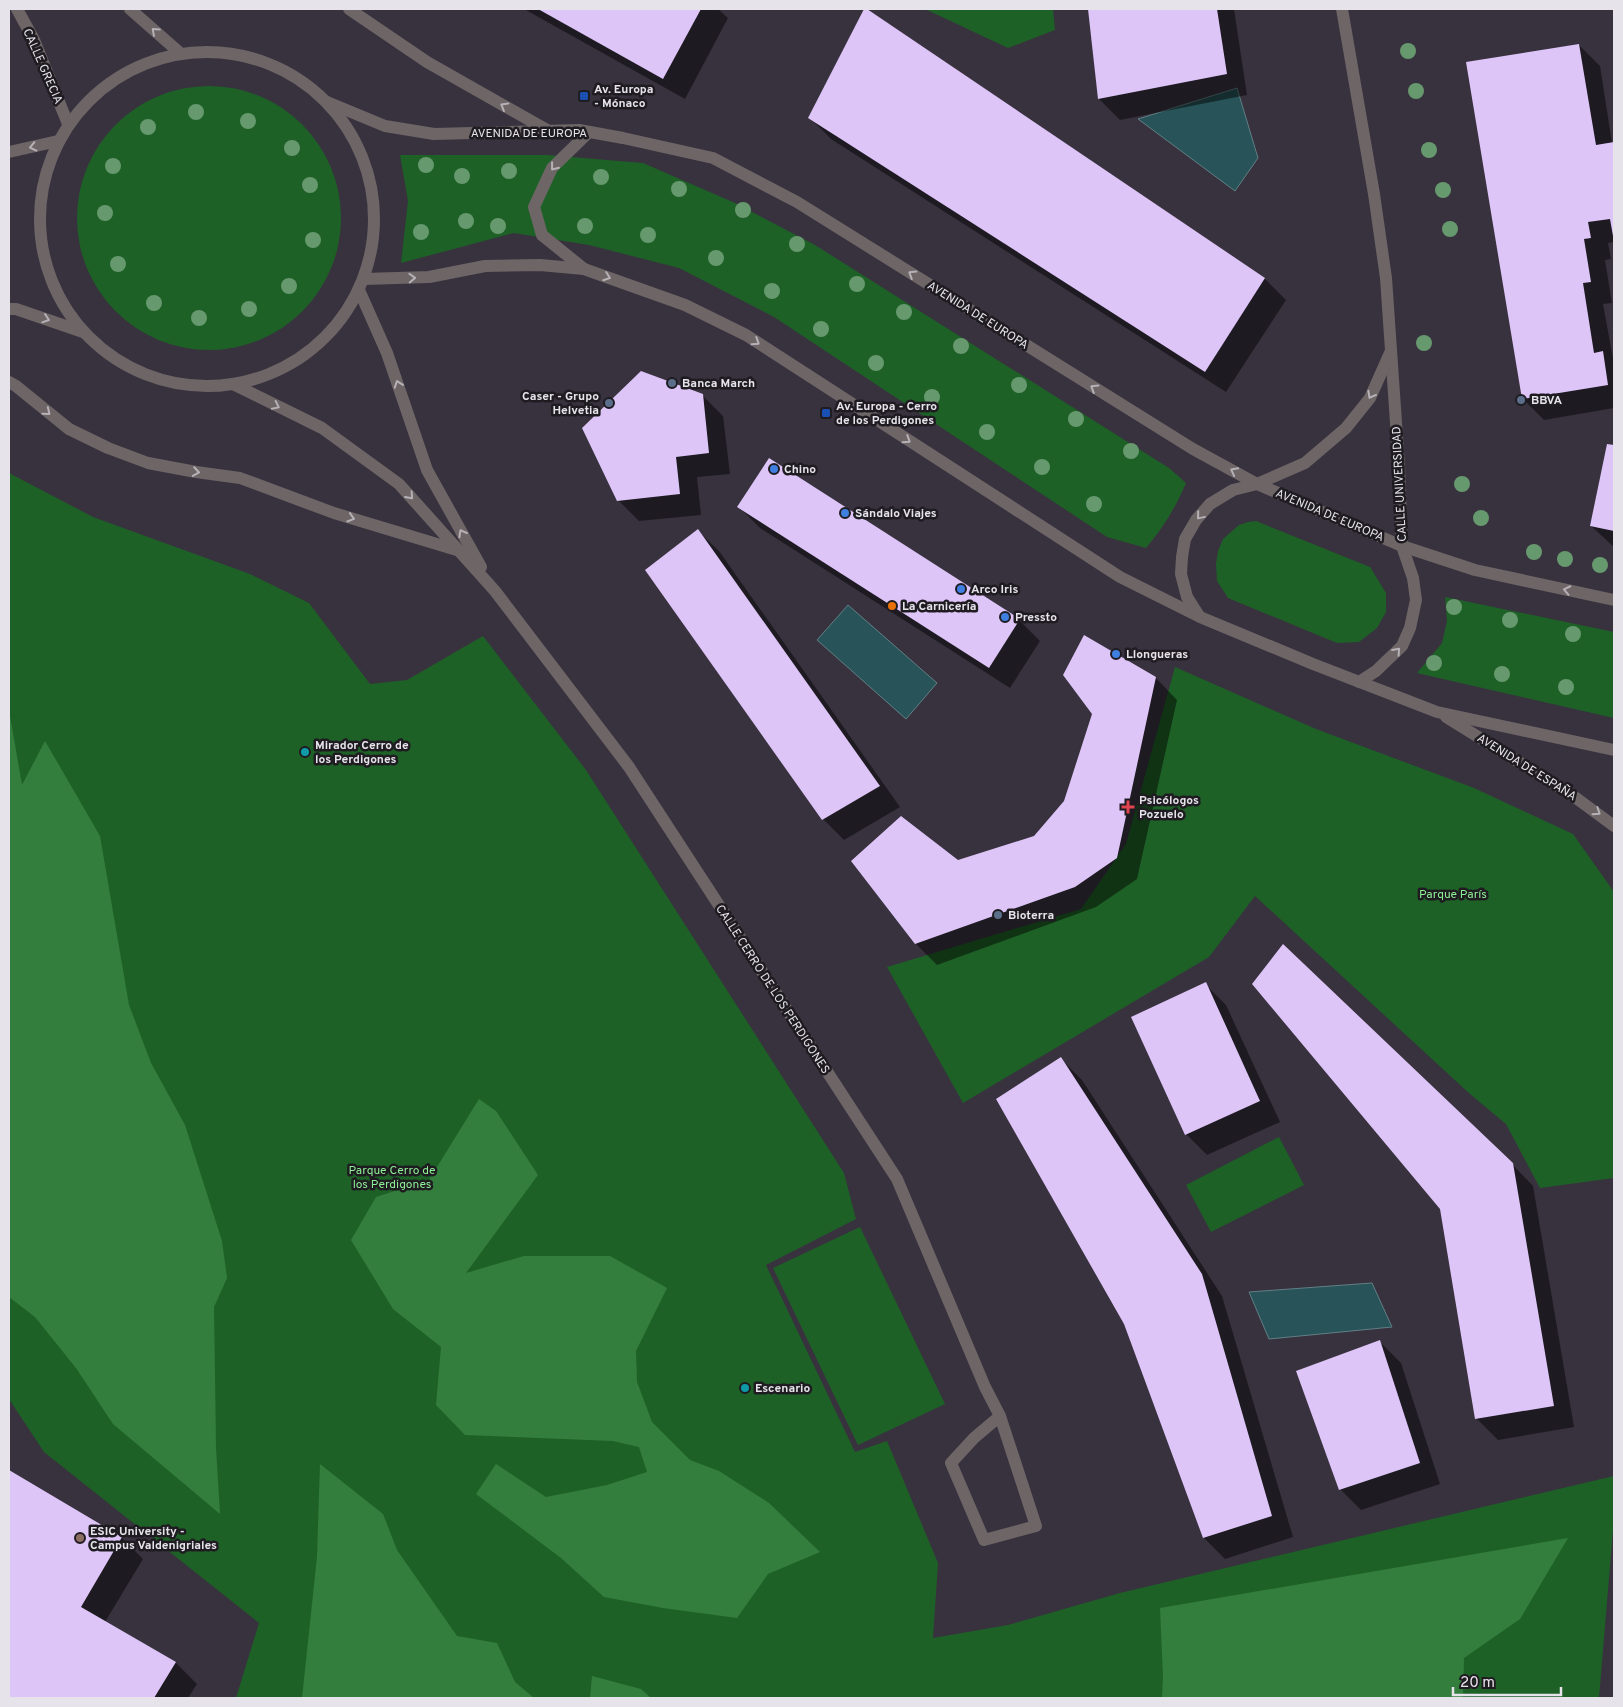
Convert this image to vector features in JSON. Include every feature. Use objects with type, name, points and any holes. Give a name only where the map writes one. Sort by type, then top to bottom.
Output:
[{"type":"street","name":"CALLE GRECIA","points":[[16,9],[34,40],[68,124]]},
{"type":"street","points":[[130,9],[180,53]]},
{"type":"street","points":[[349,9],[427,62],[547,130]]},
{"type":"street","name":"CALLE UNIVERSIDAD","points":[[1342,9],[1374,194],[1386,278],[1402,546],[1413,578],[1416,600],[1410,628],[1402,646],[1376,671],[1359,682]]},
{"type":"street","points":[[180,53],[233,54],[284,70],[327,102],[355,140],[371,185],[374,233],[361,285],[337,325],[307,353],[272,373],[232,384],[192,386],[152,377],[115,359],[83,332],[60,299],[44,261],[39,220],[43,179],[58,141],[68,124],[98,90],[137,66],[180,53]]},
{"type":"street","name":"AVENIDA DE EUROPA","points":[[327,102],[385,126],[434,134],[579,130],[713,158],[797,202],[1192,449],[1257,484],[1402,546],[1475,570],[1614,600]]},
{"type":"street","points":[[584,269],[542,235],[534,207],[552,168],[588,132]]},
{"type":"street","points":[[9,152],[58,141]]},
{"type":"street","points":[[361,285],[429,277],[485,266],[540,265],[584,269],[685,305],[746,335],[1120,577],[1200,617],[1312,664],[1437,712],[1614,750]]},
{"type":"street","name":"CALLE CERRO DE LOS PERDIGONES","points":[[361,285],[387,353],[427,470],[495,591]]},
{"type":"street","points":[[9,308],[83,332]]},
{"type":"street","name":"CALLE UNIVERSIDAD","points":[[1200,617],[1187,597],[1181,574],[1185,540],[1196,520],[1210,504],[1233,490],[1257,484],[1305,463],[1346,428],[1370,398],[1391,351]]},
{"type":"street","points":[[9,382],[69,429],[116,451],[148,463],[240,478],[334,513],[460,551]]},
{"type":"street","name":"CALLE CERRO DE LOS PERDIGONES","points":[[232,384],[322,428],[399,484],[495,591],[629,767],[896,1179],[985,1387],[1000,1416],[1036,1526],[984,1540],[951,1464],[974,1438],[1000,1416]]},
{"type":"street","name":"AVENIDA DE ESPAÑA","points":[[1437,712],[1572,795],[1614,826]]},
{"type":"green space","points":[[925,9],[1053,9],[1055,30],[1008,48]]},
{"type":"green space","points":[[209,86],[235,89],[259,96],[293,116],[311,134],[331,168],[338,192],[341,218],[338,244],[331,268],[311,302],[293,320],[259,340],[235,347],[209,350],[183,347],[159,340],[125,320],[107,302],[87,268],[80,244],[77,218],[80,192],[87,168],[107,134],[125,116],[159,96],[183,89]]},
{"type":"green space","points":[[400,155],[547,155],[643,163],[735,203],[815,245],[1169,468],[1186,483],[1169,517],[1146,548],[1107,537],[774,317],[679,268],[589,245],[514,233],[401,263],[408,201]]},
{"type":"green space","name":"Parque Cerro de los Perdigones","points":[[9,473],[93,517],[250,574],[309,603],[370,684],[407,680],[483,636],[586,770],[844,1173],[856,1219],[766,1265],[855,1452],[887,1441],[938,1563],[933,1638],[1008,1625],[1120,1593],[1614,1476],[1614,1518],[1599,1698],[236,1698],[259,1623],[44,1452],[9,1399]]},
{"type":"green space","points":[[1256,521],[1370,567],[1386,593],[1386,612],[1377,628],[1359,642],[1337,643],[1228,598],[1217,581],[1216,564],[1218,551],[1223,539],[1239,525]]},
{"type":"green space","points":[[1445,597],[1614,632],[1614,718],[1417,673],[1442,643],[1447,621]]},
{"type":"green space","name":"Parque París","points":[[1175,667],[1316,729],[1474,788],[1573,834],[1614,892],[1614,1178],[1540,1188],[1506,1124],[1470,1094],[1255,896],[1209,957],[963,1103],[887,967],[1081,909],[1126,844]]},
{"type":"green space","points":[[9,715],[22,785],[45,741],[100,836],[129,1005],[151,1063],[185,1125],[222,1241],[227,1278],[214,1307],[216,1448],[220,1514],[113,1424],[76,1368],[35,1317],[9,1297]]},
{"type":"green space","points":[[479,1099],[496,1111],[538,1175],[466,1273],[524,1256],[610,1256],[667,1288],[636,1351],[637,1382],[652,1422],[690,1460],[719,1471],[769,1503],[820,1552],[768,1574],[737,1618],[663,1608],[604,1597],[561,1558],[476,1494],[496,1464],[546,1497],[607,1485],[647,1472],[639,1447],[613,1441],[465,1435],[436,1405],[441,1347],[393,1309],[351,1240],[376,1197],[429,1180]]},
{"type":"green space","points":[[1279,1137],[1304,1185],[1211,1232],[1186,1185]]},
{"type":"green space","points":[[860,1227],[945,1404],[858,1445],[773,1268]]},
{"type":"green space","points":[[320,1464],[383,1514],[397,1550],[457,1636],[497,1643],[515,1682],[534,1698],[302,1698],[317,1557]]},
{"type":"green space","points":[[1568,1538],[1520,1619],[1464,1658],[1463,1698],[1162,1698],[1160,1608]]},
{"type":"green space","points":[[592,1676],[641,1689],[651,1698],[590,1698]]},
{"type":"shaded area","points":[[1237,88],[1258,158],[1235,191],[1138,119]]},
{"type":"shaded area","points":[[848,605],[937,683],[906,719],[817,640]]},
{"type":"shaded area","points":[[1372,1283],[1392,1327],[1269,1339],[1249,1292]]},
{"type":"building","points":[[538,9],[701,9],[663,79]]},
{"type":"building","points":[[864,9],[867,9],[1265,278],[1205,372],[808,118]]},
{"type":"building","points":[[1088,9],[1217,9],[1227,74],[1098,99]]},
{"type":"building","points":[[1579,44],[1596,145],[1614,142],[1614,236],[1610,219],[1588,222],[1591,238],[1584,239],[1591,282],[1583,283],[1594,353],[1603,351],[1608,385],[1522,399],[1466,62]]},
{"type":"building","points":[[641,371],[703,394],[709,453],[676,457],[680,494],[617,501],[582,428]]},
{"type":"building","points":[[1607,444],[1614,445],[1614,531],[1590,526]]},
{"type":"building","points":[[769,458],[1020,619],[989,668],[737,507]]},
{"type":"building","points":[[698,529],[880,786],[822,820],[645,570]]},
{"type":"building","points":[[1084,635],[1156,677],[1117,858],[1075,887],[915,944],[851,861],[901,816],[958,860],[1034,836],[1064,801],[1092,714],[1063,675]]},
{"type":"building","points":[[1283,944],[1513,1163],[1554,1406],[1475,1419],[1440,1209],[1252,984]]},
{"type":"building","points":[[1206,982],[1260,1101],[1185,1135],[1131,1017]]},
{"type":"building","points":[[1061,1057],[1202,1274],[1272,1516],[1203,1538],[1124,1324],[996,1099]]},
{"type":"building","points":[[1380,1340],[1420,1463],[1339,1490],[1296,1371]]},
{"type":"building","points":[[9,1470],[122,1537],[81,1607],[176,1662],[154,1698],[9,1698]]},
{"type":"place","name":"Av. Europa - Mónaco","points":[[584,96]]},
{"type":"place","name":"Banca March","points":[[672,383]]},
{"type":"place","name":"BBVA","points":[[1521,400]]},
{"type":"place","name":"Caser - Grupo Helvetia","points":[[609,403]]},
{"type":"place","name":"Av. Europa - Cerro de los Perdigones","points":[[826,413]]},
{"type":"place","name":"Chino","points":[[774,469]]},
{"type":"place","name":"Sándalo Viajes","points":[[845,513]]},
{"type":"place","name":"Arco Iris","points":[[961,589]]},
{"type":"place","name":"La Carnicería","points":[[892,606]]},
{"type":"place","name":"Pressto","points":[[1005,617]]},
{"type":"place","name":"Llongueras","points":[[1116,654]]},
{"type":"place","name":"Mirador Cerro de los Perdigones","points":[[305,752]]},
{"type":"place","name":"Psicólogos Pozuelo","points":[[1128,807]]},
{"type":"place","name":"Bioterra","points":[[998,915]]},
{"type":"place","name":"Escenario","points":[[745,1388]]},
{"type":"place","name":"ESIC University - Campus Valdenigriales","points":[[80,1538]]}]
